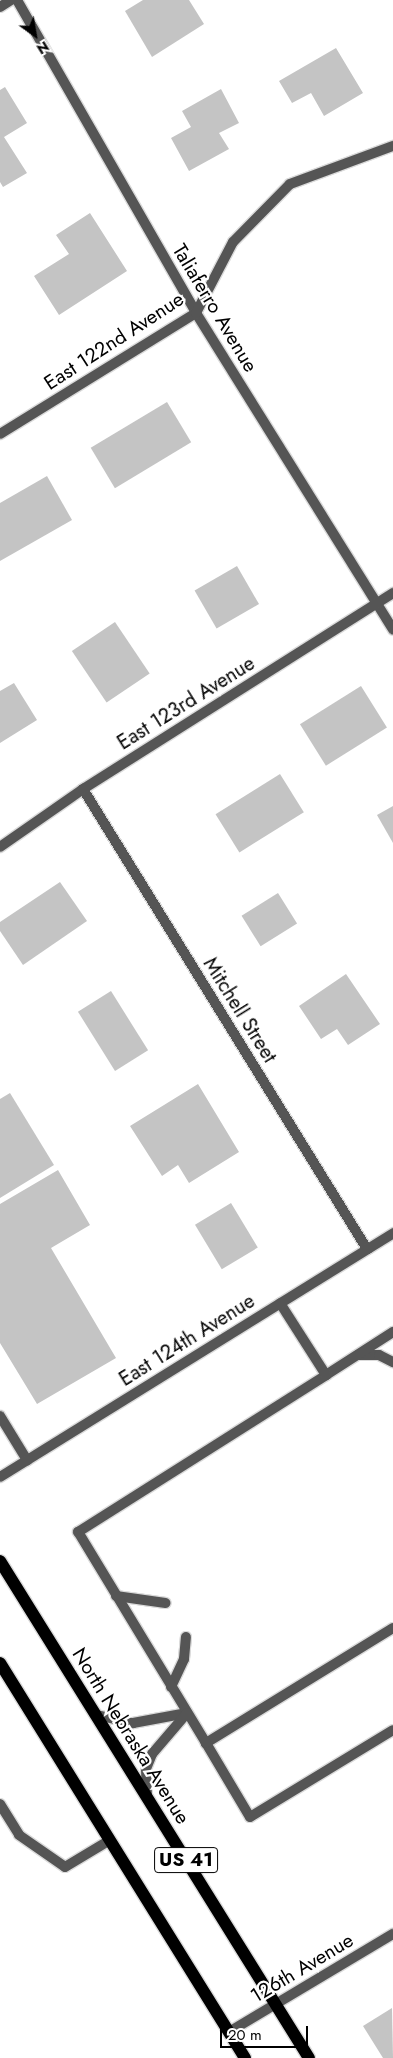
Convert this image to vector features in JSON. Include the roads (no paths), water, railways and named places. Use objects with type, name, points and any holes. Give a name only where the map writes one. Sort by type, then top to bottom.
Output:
[{"type":"main road","name":"North Nebraska Avenue","points":[[0,1561],[309,2058]]},
{"type":"main road","name":"US 41","points":[[0,1663],[229,2032],[241,2057]]},
{"type":"street","points":[[0,7],[11,0]]},
{"type":"street","name":"Taliaferro Avenue","points":[[17,0],[196,313],[393,630]]},
{"type":"street","name":"East 122nd Avenue","points":[[0,434],[196,313],[233,242],[290,184],[393,146]]},
{"type":"street","name":"East 123rd Avenue","points":[[0,847],[83,789],[393,593]]},
{"type":"street","name":"Mitchell Street","points":[[83,789],[367,1249]]},
{"type":"street","name":"East 124th Avenue","points":[[0,1477],[393,1233]]},
{"type":"street","points":[[280,1303],[326,1375]]},
{"type":"street","points":[[393,1332],[78,1532],[250,1817],[393,1730]]},
{"type":"street","points":[[357,1355],[379,1355],[393,1362]]},
{"type":"street","points":[[0,1416],[27,1460]]},
{"type":"street","points":[[116,1596],[166,1603]]},
{"type":"street","points":[[206,1743],[393,1628]]},
{"type":"street","points":[[172,1687],[184,1659],[186,1637]]},
{"type":"street","points":[[97,1716],[133,1723],[187,1713]]},
{"type":"street","points":[[147,1797],[146,1769],[152,1754],[187,1713]]},
{"type":"street","points":[[0,1804],[19,1835],[65,1868],[110,1840]]},
{"type":"street","name":"126th Avenue","points":[[229,2032],[393,1934]]}]
